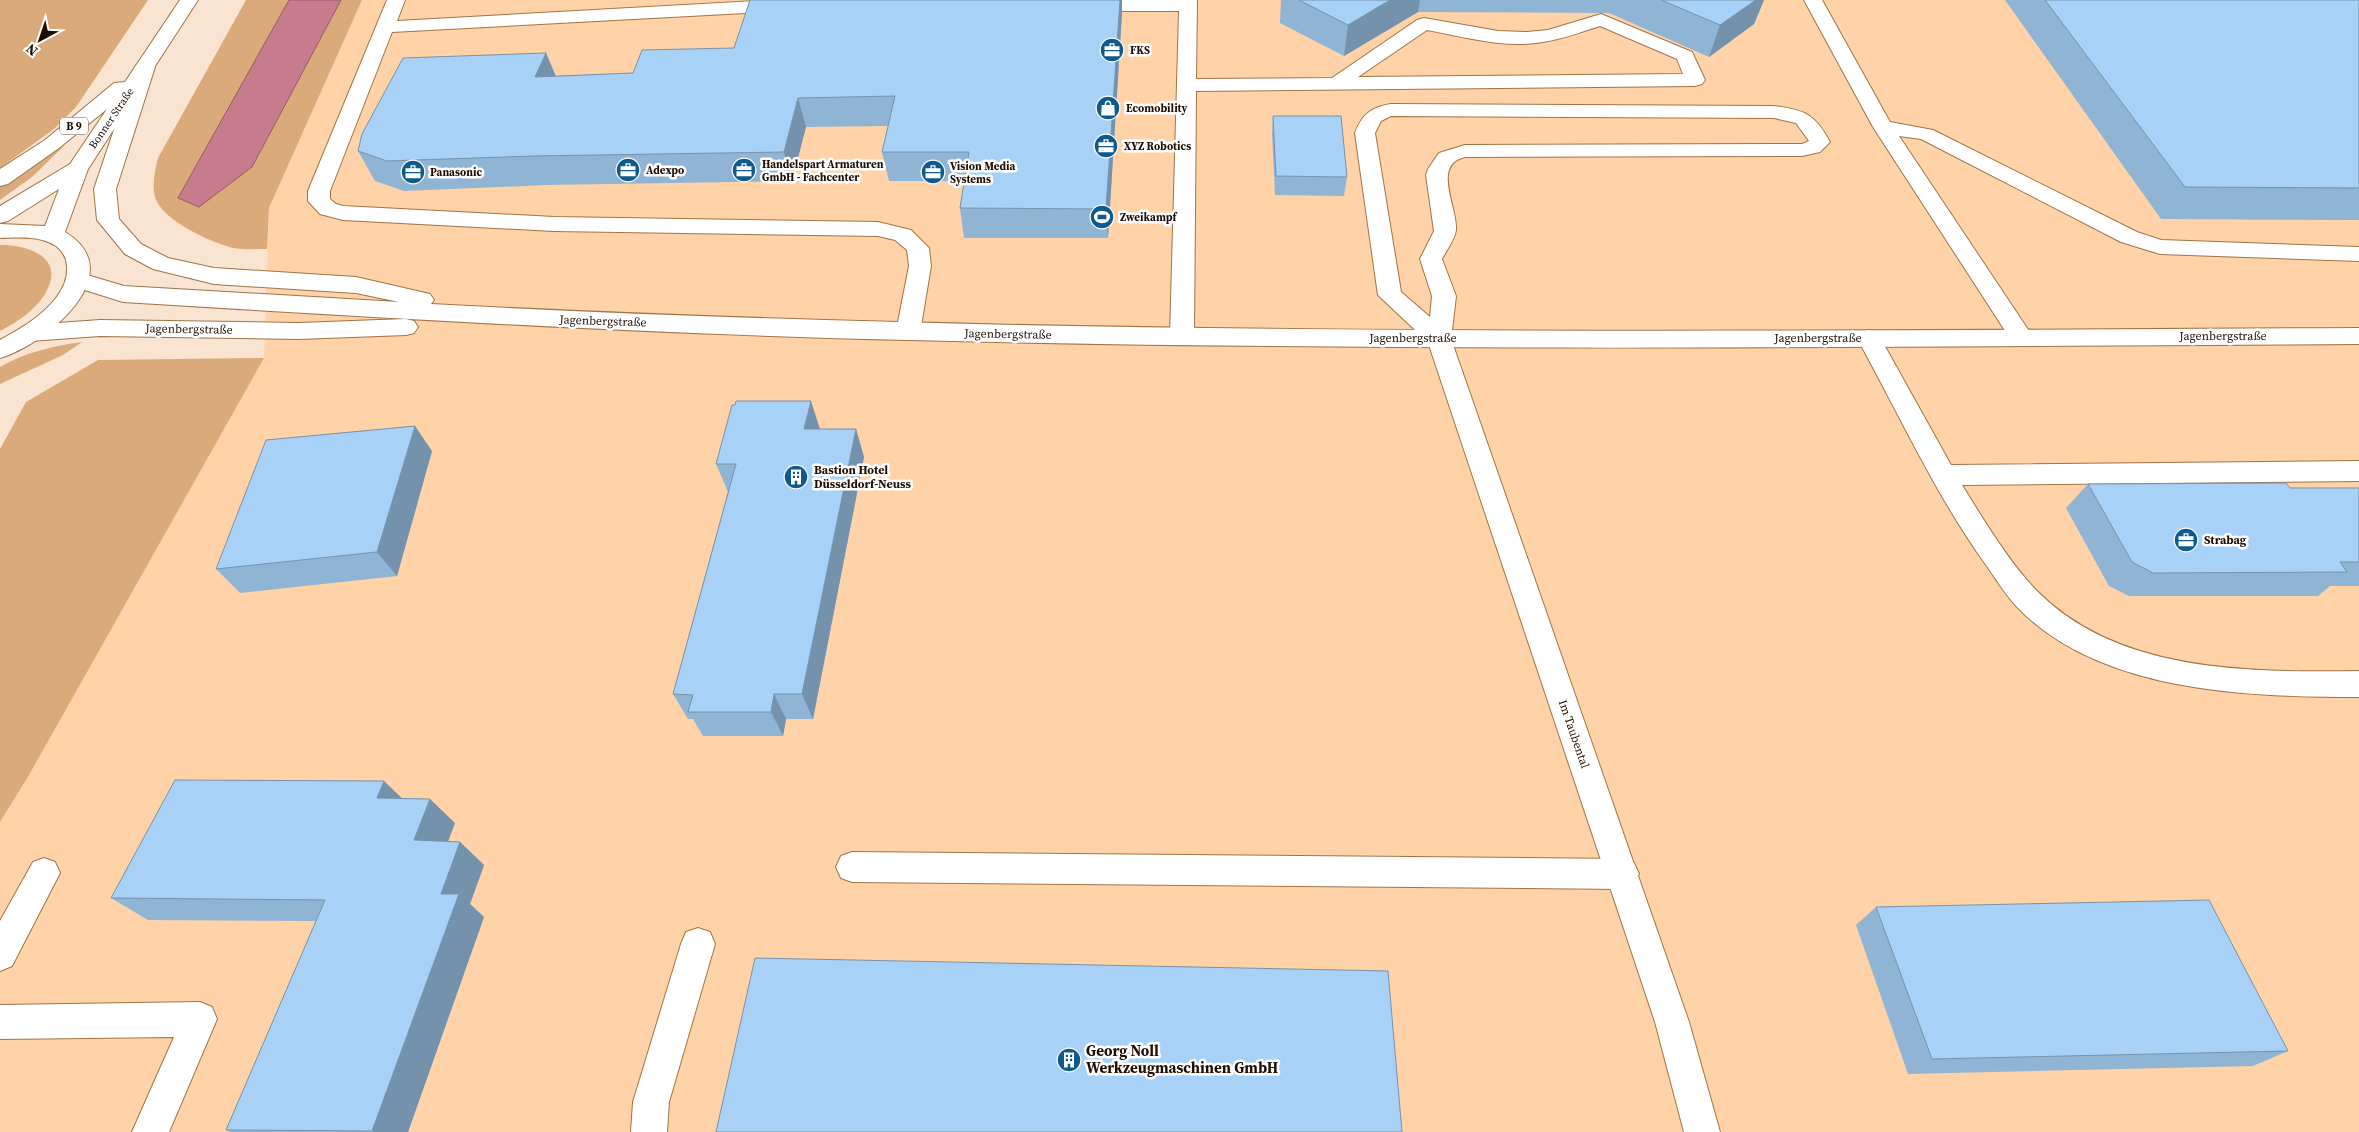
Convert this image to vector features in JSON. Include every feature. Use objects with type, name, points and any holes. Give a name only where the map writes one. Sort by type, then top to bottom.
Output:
[{"type":"street","name":"Bonner Straße","points":[[53,235],[77,169],[188,0]]},
{"type":"street","points":[[396,0],[319,191],[319,201],[328,209],[343,213],[554,224],[878,229],[903,235],[918,248],[920,266],[908,332]]},
{"type":"street","points":[[1813,0],[1883,127],[2021,337]]},
{"type":"street","points":[[1069,5],[1188,3],[1182,336]]},
{"type":"street","points":[[385,27],[802,5]]},
{"type":"street","points":[[1186,85],[1695,80],[1686,56],[1601,20],[1564,33],[1540,37],[1501,37],[1424,24],[1337,83]]},
{"type":"street","name":"Bonner Straße","points":[[0,179],[52,144],[145,67]]},
{"type":"street","name":"Jagenbergstraße","points":[[145,67],[105,189],[108,220],[133,249],[161,264],[214,276],[356,285],[409,296],[467,315]]},
{"type":"street","points":[[1391,110],[1774,112],[1793,114],[1810,122],[1820,142],[1813,148],[1802,150],[1466,151],[1449,156],[1438,166],[1437,175],[1445,231],[1431,259],[1444,296],[1440,338],[1390,295],[1365,133],[1368,122],[1375,114],[1391,110]]},
{"type":"street","points":[[1883,127],[1926,134],[2129,237],[2160,247],[2359,254]]},
{"type":"street","name":"Bonner Straße","points":[[0,216],[77,169]]},
{"type":"street","points":[[0,231],[35,231],[53,235],[71,246],[75,253],[78,270],[77,280],[70,296],[57,312],[30,333],[0,350]]},
{"type":"street","name":"Jagenbergstraße","points":[[77,280],[122,294],[467,315],[908,332],[1440,338],[2359,336]]},
{"type":"street","name":"Jagenbergstraße","points":[[30,333],[100,328],[299,331],[407,327],[467,315]]},
{"type":"street","name":"Im Taubental","points":[[1440,338],[1672,1022],[1702,1132]]},
{"type":"street","points":[[1870,338],[1978,536],[2030,602],[2078,636],[2125,659],[2178,674],[2287,685],[2359,684]]},
{"type":"street","points":[[1945,475],[2359,471]]},
{"type":"street","points":[[852,867],[1623,874]]},
{"type":"street","points":[[0,954],[44,873]]},
{"type":"street","points":[[648,1132],[651,1102],[698,944]]},
{"type":"street","points":[[0,1022],[200,1019],[150,1132]]},
{"type":"shaded area","points":[[0,0],[148,0],[76,107],[54,129],[0,168]]},
{"type":"shaded area","points":[[246,0],[362,0],[269,208],[267,249],[233,248],[201,236],[169,216],[156,200],[154,190],[158,158]]},
{"type":"shaded area","points":[[289,0],[341,0],[252,167],[199,207],[178,198]]},
{"type":"shaded area","points":[[362,0],[2359,0],[2359,1132],[0,1132],[0,822],[264,358],[269,208]]},
{"type":"shaded area","points":[[64,146],[32,177],[0,200],[0,186]]},
{"type":"shaded area","points":[[0,245],[20,247],[39,254],[46,260],[50,268],[51,277],[48,288],[34,308],[0,331]]},
{"type":"shaded area","points":[[82,342],[63,355],[0,384],[0,367],[40,350]]},
{"type":"shaded area","points":[[264,358],[29,775],[0,822],[0,449],[26,402],[98,360]]},
{"type":"building","points":[[750,0],[1120,0],[1106,209],[960,208],[969,152],[882,152],[895,96],[798,98],[784,152],[533,156],[387,161],[358,151],[362,134],[403,58],[546,53],[535,77],[633,73],[642,50],[734,48]]},
{"type":"building","points":[[1299,0],[1390,0],[1348,25]]},
{"type":"building","points":[[1661,0],[1756,0],[1720,25]]},
{"type":"building","points":[[2045,0],[2359,0],[2359,188],[2185,187]]},
{"type":"building","points":[[1273,116],[1341,116],[1347,177],[1276,176]]},
{"type":"building","points":[[736,401],[811,401],[804,429],[856,429],[802,694],[774,694],[771,712],[688,712],[693,695],[673,694],[736,464],[716,464],[732,405],[735,405]]},
{"type":"building","points":[[415,426],[377,552],[216,569],[266,440]]},
{"type":"building","points":[[2286,483],[2290,488],[2359,488],[2359,562],[2340,562],[2347,572],[2153,573],[2132,562],[2088,484]]},
{"type":"building","points":[[175,780],[384,781],[377,798],[430,799],[414,840],[460,842],[441,894],[459,894],[372,1131],[226,1130],[325,900],[111,898]]},
{"type":"building","points":[[2209,900],[2288,1051],[1932,1059],[1876,907]]},
{"type":"building","name":"Georg Noll Werkzeugmaschinen GmbH","points":[[755,958],[1388,971],[1402,1132],[716,1132]]},
{"type":"place","name":"FKS","points":[[1112,50]]},
{"type":"place","name":"Ecomobility","points":[[1108,108]]},
{"type":"place","name":"XYZ Robotics","points":[[1106,146]]},
{"type":"place","name":"Adexpo","points":[[628,170]]},
{"type":"place","name":"Handelspart Armaturen GmbH - Fachcenter","points":[[744,170]]},
{"type":"place","name":"Panasonic","points":[[413,172]]},
{"type":"place","name":"Vision Media Systems","points":[[933,172]]},
{"type":"place","name":"Zweikampf","points":[[1102,217]]},
{"type":"place","name":"Bastion Hotel Düsseldorf-Neuss","points":[[796,477]]},
{"type":"place","name":"Strabag","points":[[2186,540]]},
{"type":"place","name":"Georg Noll Werkzeugmaschinen GmbH","points":[[1069,1060]]}]
